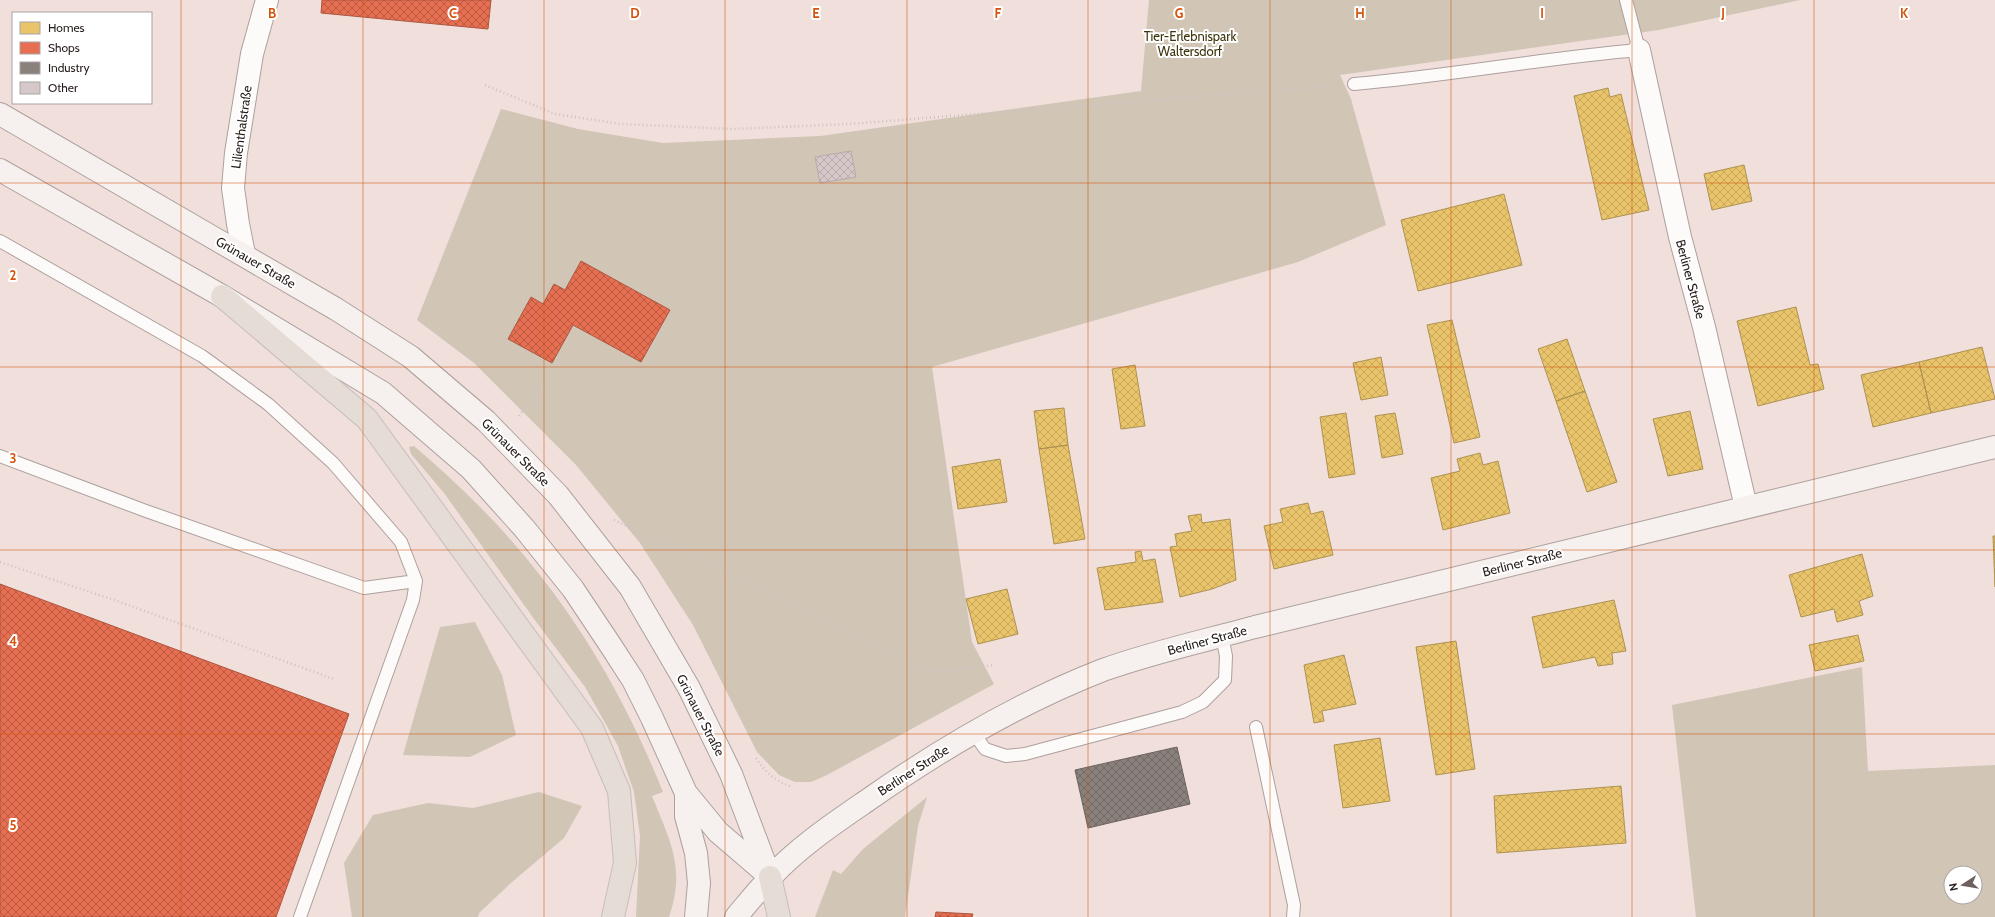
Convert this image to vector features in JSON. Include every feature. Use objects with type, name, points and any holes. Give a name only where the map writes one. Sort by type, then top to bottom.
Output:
[{"type":"highway","points":[[222,296],[367,419],[592,728],[619,791],[624,863],[613,917]]},
{"type":"highway","points":[[770,877],[779,917]]},
{"type":"main road","name":"Grünauer Straße","points":[[0,114],[244,254],[336,309],[411,357],[486,421],[558,495],[630,587],[689,688],[731,774],[770,877]]},
{"type":"main road","points":[[0,170],[222,296],[383,392],[470,469],[524,528],[573,589],[633,680],[686,792],[718,832],[770,877]]},
{"type":"main road","name":"Berliner Straße","points":[[736,917],[770,877],[832,824],[888,786],[974,732],[1037,698],[1104,670],[1142,657],[1222,636],[1995,447]]},
{"type":"main road","points":[[686,792],[686,816],[696,853],[699,884],[696,917]]},
{"type":"street","name":"Lilienthalstraße","points":[[244,254],[233,188],[236,154],[252,54],[267,0]]},
{"type":"street","name":"Berliner Straße","points":[[1639,50],[1680,237],[1704,327],[1746,507]]},
{"type":"lane","points":[[1354,84],[1412,79],[1584,55],[1639,50],[1626,0]]},
{"type":"lane","points":[[0,241],[202,356],[268,404],[333,463],[401,542],[416,581],[413,600],[300,917]]},
{"type":"lane","points":[[0,456],[146,511],[364,588],[416,581]]},
{"type":"lane","points":[[974,732],[985,749],[1006,756],[1025,754],[1182,712],[1204,702],[1225,680],[1226,656],[1222,636]]},
{"type":"lane","points":[[1256,727],[1294,905],[1293,917]]},
{"type":"path","points":[[485,85],[555,114],[621,124],[733,129],[849,124],[1354,84]]},
{"type":"path","points":[[518,417],[540,385]]},
{"type":"path","points":[[613,520],[932,672],[995,665]]},
{"type":"path","points":[[0,562],[114,600],[334,679]]},
{"type":"green space","name":"Tier-Erlebnispark Waltersdorf","points":[[1149,0],[1800,0],[1659,30],[1340,75],[1351,99],[1386,225],[1298,262],[932,367],[972,642],[994,684],[827,775],[811,782],[795,782],[779,775],[757,752],[693,625],[640,543],[576,465],[474,363],[417,320],[501,109],[578,129],[663,143],[820,136],[1141,91]]},
{"type":"green space","points":[[414,446],[478,504],[522,552],[555,595],[591,648],[623,704],[651,762],[663,792],[652,796],[670,841],[676,869],[674,900],[669,917],[636,917],[640,836],[634,792],[618,746],[585,687],[537,623],[444,493],[411,454],[409,447]]},
{"type":"green space","points":[[475,622],[502,675],[516,735],[470,757],[403,755],[440,627]]},
{"type":"green space","points":[[1862,667],[1868,771],[1995,765],[1995,917],[1696,917],[1672,705]]},
{"type":"green space","points":[[539,792],[582,806],[564,838],[512,882],[479,913],[478,917],[352,917],[344,863],[373,815],[428,803],[473,808]]},
{"type":"green space","points":[[927,797],[918,826],[905,917],[815,917],[833,870],[841,874],[863,849]]},
{"type":"building: Homes","points":[[1608,88],[1610,97],[1621,94],[1649,210],[1602,220],[1574,96]]},
{"type":"building: Homes","points":[[1744,165],[1752,201],[1712,210],[1704,174]]},
{"type":"building: Homes","points":[[1504,194],[1522,265],[1418,291],[1401,220]]},
{"type":"building: Homes","points":[[1796,307],[1810,365],[1818,364],[1824,389],[1758,406],[1737,321]]},
{"type":"building: Homes","points":[[1452,320],[1480,437],[1454,443],[1427,325]]},
{"type":"building: Homes","points":[[1567,339],[1585,391],[1556,401],[1538,349]]},
{"type":"building: Homes","points":[[1982,347],[1995,399],[1931,413],[1919,362]]},
{"type":"building: Homes","points":[[1381,357],[1388,395],[1361,400],[1353,363]]},
{"type":"building: Homes","points":[[1919,362],[1931,413],[1873,427],[1861,375]]},
{"type":"building: Homes","points":[[1135,365],[1145,426],[1121,429],[1112,369]]},
{"type":"building: Homes","points":[[1585,391],[1617,482],[1587,492],[1556,401]]},
{"type":"building: Homes","points":[[1064,408],[1068,445],[1039,449],[1034,411]]},
{"type":"building: Homes","points":[[1690,411],[1703,469],[1668,476],[1653,419]]},
{"type":"building: Homes","points":[[1346,413],[1355,474],[1329,478],[1320,417]]},
{"type":"building: Homes","points":[[1395,413],[1403,454],[1382,458],[1375,416]]},
{"type":"building: Homes","points":[[1068,445],[1085,539],[1054,544],[1039,449]]},
{"type":"building: Homes","points":[[1480,453],[1483,465],[1498,461],[1510,513],[1443,530],[1431,478],[1460,471],[1457,459]]},
{"type":"building: Homes","points":[[1000,459],[1007,502],[958,509],[952,467]]},
{"type":"building: Homes","points":[[1308,503],[1311,514],[1323,511],[1333,555],[1274,569],[1264,526],[1283,522],[1280,509]]},
{"type":"building: Homes","points":[[1201,514],[1202,523],[1230,519],[1236,580],[1212,589],[1180,597],[1170,547],[1177,546],[1175,534],[1192,531],[1188,516]]},
{"type":"building: Homes","points":[[1993,536],[1995,536],[1995,587]]},
{"type":"building: Homes","points":[[1141,551],[1143,561],[1155,559],[1163,602],[1105,610],[1097,568],[1136,562],[1135,552]]},
{"type":"building: Homes","points":[[1862,554],[1873,596],[1859,601],[1863,615],[1837,622],[1834,609],[1801,617],[1789,575]]},
{"type":"building: Homes","points":[[1007,589],[1018,634],[978,644],[966,599]]},
{"type":"building: Homes","points":[[1614,600],[1626,651],[1612,653],[1613,664],[1598,666],[1595,657],[1543,668],[1532,617]]},
{"type":"building: Homes","points":[[1858,635],[1864,661],[1815,671],[1809,645]]},
{"type":"building: Homes","points":[[1456,641],[1475,769],[1436,775],[1416,647]]},
{"type":"building: Homes","points":[[1344,655],[1356,704],[1322,711],[1324,721],[1314,723],[1304,665]]},
{"type":"building: Homes","points":[[1380,738],[1390,801],[1343,808],[1334,745]]},
{"type":"building: Homes","points":[[1621,786],[1626,843],[1497,853],[1494,796]]},
{"type":"building: Shops","points":[[322,0],[491,0],[488,29],[321,13]]},
{"type":"building: Shops","points":[[581,261],[670,310],[641,362],[573,325],[552,363],[508,339],[531,297],[543,304],[554,284],[565,290]]},
{"type":"building: Shops","points":[[0,584],[349,714],[276,917],[0,917]]},
{"type":"building: Shops","points":[[936,912],[973,914],[972,917],[935,917]]},
{"type":"building: Industry","points":[[1177,747],[1190,804],[1088,828],[1075,770]]},
{"type":"building: Other","points":[[851,151],[856,177],[820,183],[815,157]]}]
